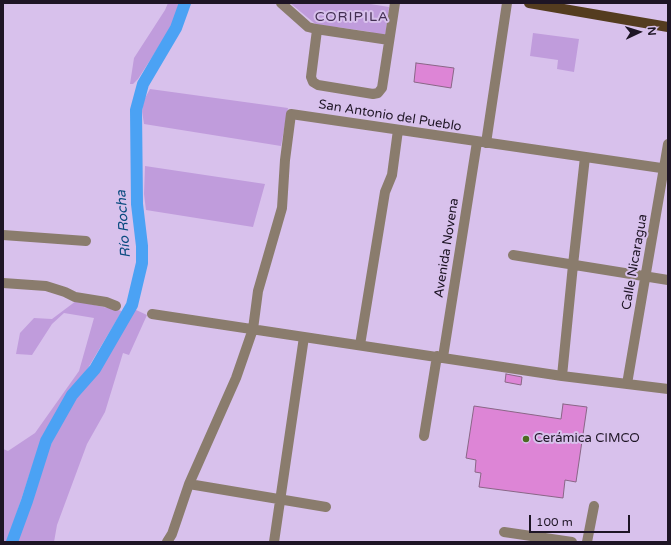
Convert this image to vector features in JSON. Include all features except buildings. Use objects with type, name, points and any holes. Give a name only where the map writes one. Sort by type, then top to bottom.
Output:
[{"type":"main road","points":[[529,3],[668,27]]},
{"type":"street","points":[[281,3],[308,27],[317,30],[389,40]]},
{"type":"street","points":[[317,30],[312,77],[314,82],[318,85],[373,94],[378,93],[382,88],[395,3]]},
{"type":"street","name":"Avenida Novena","points":[[424,436],[481,143],[506,3]]},
{"type":"street","name":"San Antonio del Pueblo","points":[[253,329],[258,292],[282,208],[285,160],[291,114],[666,169]]},
{"type":"street","points":[[360,345],[384,192],[392,175],[398,130]]},
{"type":"street","name":"Calle Nicaragua","points":[[627,384],[666,169],[668,144]]},
{"type":"street","points":[[562,376],[572,265],[585,157]]},
{"type":"street","points":[[3,235],[86,241]]},
{"type":"street","points":[[513,255],[668,280]]},
{"type":"street","points":[[3,283],[46,286],[75,297],[106,302],[116,306]]},
{"type":"street","points":[[152,314],[562,376],[668,389]]},
{"type":"street","points":[[167,542],[172,534],[189,484],[236,378],[253,329]]},
{"type":"street","points":[[274,542],[304,336]]},
{"type":"street","points":[[189,484],[326,507]]},
{"type":"street","points":[[587,542],[594,506]]},
{"type":"street","points":[[504,532],[572,542]]},
{"type":"shaded area","points":[[168,3],[180,3],[172,26],[138,79],[133,84],[130,84],[134,58]]},
{"type":"shaded area","points":[[290,3],[364,3],[389,7],[385,37],[373,35],[371,32],[337,27],[319,27]]},
{"type":"shaded area","points":[[533,33],[579,39],[574,72],[557,69],[558,60],[530,56]]},
{"type":"shaded area","points":[[150,89],[288,108],[281,146],[144,124],[142,111],[144,100]]},
{"type":"shaded area","points":[[145,166],[265,184],[253,227],[146,210],[144,194]]},
{"type":"shaded area","points":[[76,301],[122,311],[85,373],[70,390],[42,437],[7,542],[3,542],[3,449],[8,451],[35,433],[79,371],[94,318],[64,313],[52,324],[32,355],[16,354],[20,333],[34,318],[52,319]]},
{"type":"shaded area","points":[[134,309],[147,315],[129,355],[123,353],[105,412],[87,444],[57,525],[54,542],[15,542],[49,443],[73,398],[95,374]]},
{"type":"waterway","name":"Río Rocha","points":[[12,542],[46,441],[72,395],[95,369],[132,305],[142,263],[142,246],[137,204],[136,110],[143,84],[176,28],[185,3]]},
{"type":"place","name":"Cerámica CIMCO","points":[[526,439]]},
{"type":"district","name":"CORIPILA","points":[[352,17]]}]
